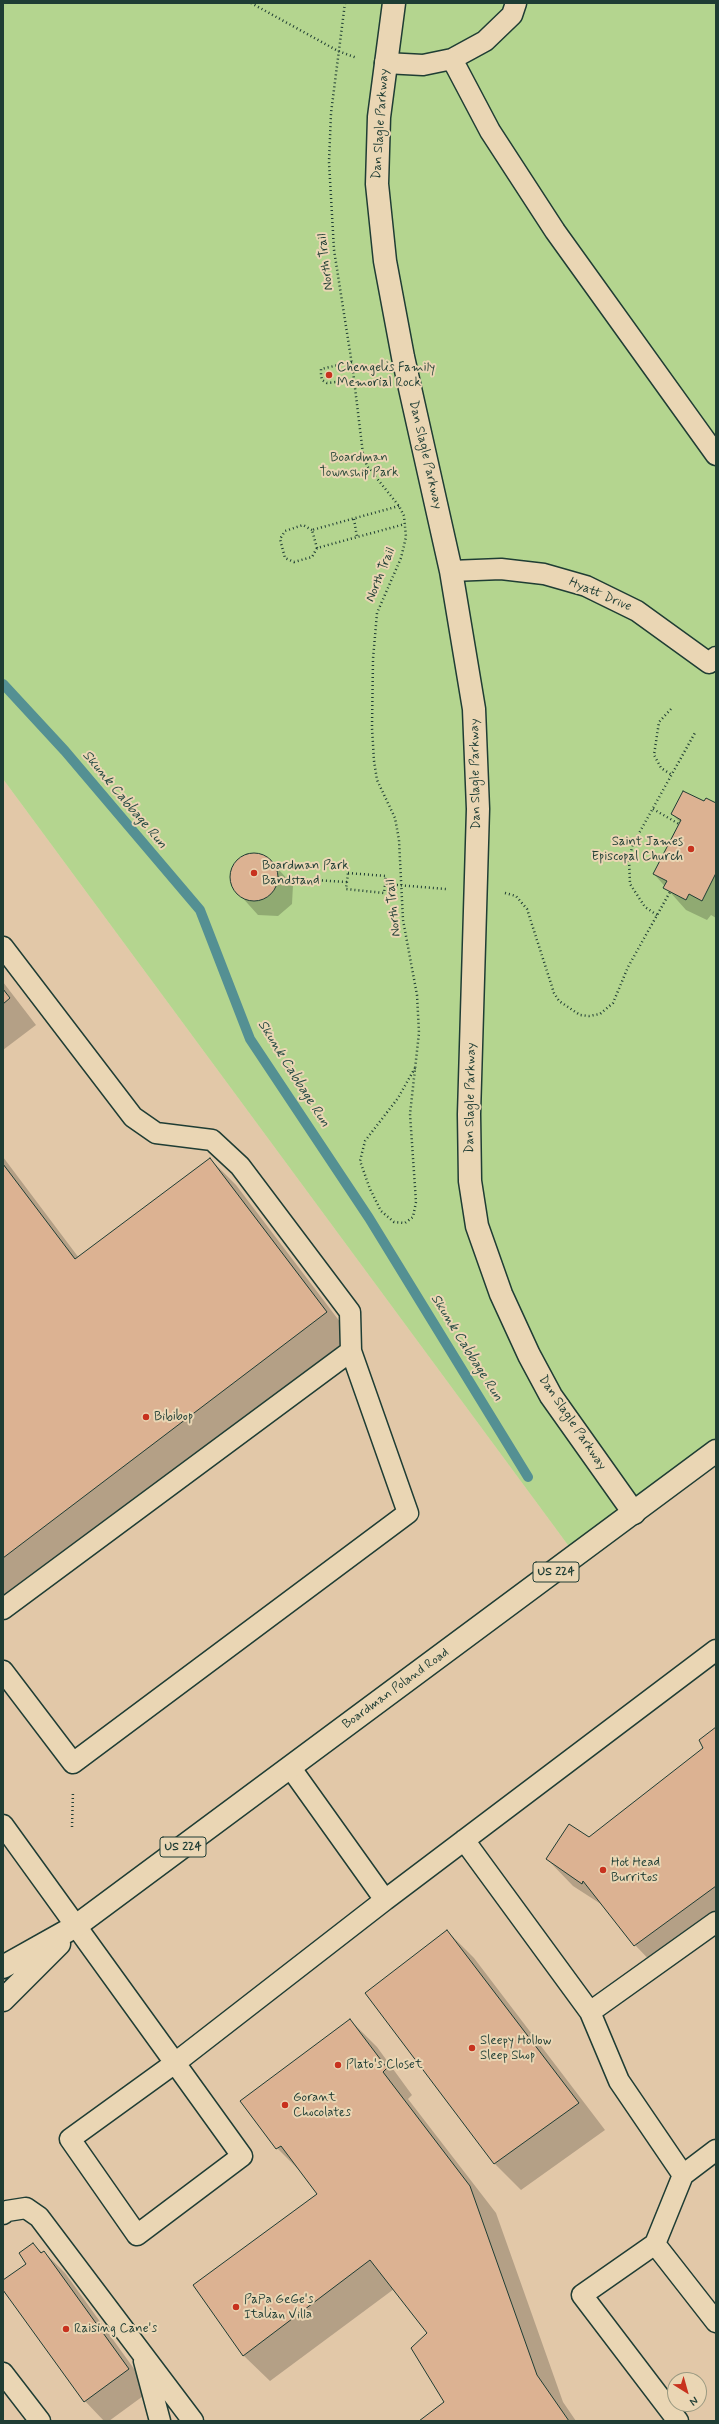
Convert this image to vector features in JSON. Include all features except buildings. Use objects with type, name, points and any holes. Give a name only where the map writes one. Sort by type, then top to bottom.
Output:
[{"type":"street","name":"Dan Slagle Parkway","points":[[394,3],[379,117],[377,184],[385,261],[403,357],[451,571],[474,709],[478,793],[468,1114],[470,1181],[477,1226],[501,1294],[547,1389],[634,1513]]},
{"type":"street","name":"Boardman Poland Road","points":[[3,1967],[76,1926],[716,1451]]},
{"type":"street","name":"Boardman Poland Road","points":[[3,2000],[76,1926]]},
{"type":"lane","points":[[385,63],[423,65],[452,59],[485,41],[512,15],[516,3]]},
{"type":"lane","points":[[452,59],[490,131],[555,231],[716,455]]},
{"type":"lane","name":"Hyatt Drive","points":[[451,571],[501,569],[544,574],[586,586],[637,611],[713,660]]},
{"type":"lane","points":[[3,947],[133,1117],[156,1133],[212,1140],[240,1166],[350,1312],[351,1351],[408,1513],[73,1762],[3,1671]]},
{"type":"lane","points":[[3,1609],[351,1351]]},
{"type":"lane","points":[[3,1825],[176,2063],[242,2156],[137,2235],[70,2139],[176,2063],[385,1900],[716,1650]]},
{"type":"lane","points":[[290,1767],[385,1900]]},
{"type":"lane","points":[[464,1840],[590,2012],[619,2081],[683,2175]]},
{"type":"lane","points":[[590,2012],[716,1922]]},
{"type":"lane","points":[[678,2421],[582,2295],[655,2244],[683,2175],[716,2150]]},
{"type":"lane","points":[[3,2214],[7,2211],[26,2208],[39,2217],[193,2421]]},
{"type":"lane","points":[[655,2244],[716,2322]]},
{"type":"lane","points":[[141,2352],[160,2421]]},
{"type":"lane","points":[[3,2373],[40,2421]]},
{"type":"path","points":[[251,3],[338,51],[352,56],[385,63]]},
{"type":"path","name":"North Trail","points":[[345,3],[338,51],[329,162],[330,207],[339,291],[352,362],[363,454],[367,466],[399,506],[405,524],[406,537],[401,558],[377,613],[373,659],[374,761],[377,780],[395,818],[399,840],[403,920],[417,995],[419,1033],[410,1114],[416,1202],[413,1217],[404,1223],[394,1222],[381,1211],[370,1189],[360,1160],[365,1141],[398,1098],[415,1068]]},
{"type":"path","points":[[352,362],[321,369],[321,375],[322,380],[327,383],[354,380]]},
{"type":"path","points":[[312,530],[399,506]]},
{"type":"path","points":[[354,519],[357,537]]},
{"type":"path","points":[[317,548],[405,524]]},
{"type":"path","points":[[304,525],[312,530],[317,548],[312,557],[294,562],[285,558],[280,539],[285,530],[304,525]]},
{"type":"path","points":[[671,708],[659,722],[654,755],[661,768],[672,775]]},
{"type":"path","points":[[657,915],[645,907],[636,896],[630,884],[628,873],[629,860],[633,844],[696,731]]},
{"type":"path","points":[[653,809],[679,824]]},
{"type":"path","points":[[348,873],[386,876],[384,893],[346,889],[347,882],[348,873]]},
{"type":"path","points":[[278,878],[347,882]]},
{"type":"path","points":[[385,884],[400,884],[453,890]]},
{"type":"path","points":[[502,893],[516,896],[527,909],[554,993],[559,1001],[580,1015],[600,1014],[613,1003],[628,967],[670,892]]},
{"type":"path","points":[[72,1827],[73,1762]]},
{"type":"shaded area","points":[[3,779],[576,1556],[716,1451],[716,2421],[3,2421]]},
{"type":"green space","name":"Boardman Township Park","points":[[3,3],[716,3],[716,1451],[576,1556],[3,779]]},
{"type":"waterway","name":"Skunk Cabbage Run","points":[[3,684],[65,751],[200,910],[250,1039],[369,1218],[528,1477]]},
{"type":"place","name":"Chengelis Family Memorial Rock","points":[[329,375]]},
{"type":"place","name":"Saint James Episcopal Church","points":[[691,849]]},
{"type":"place","name":"Boardman Park Bandstand","points":[[254,873]]},
{"type":"place","name":"Bibibop","points":[[146,1417]]},
{"type":"place","name":"Hot Head Burritos","points":[[603,1870]]},
{"type":"place","name":"Sleepy Hollow Sleep Shop","points":[[472,2048]]},
{"type":"place","name":"Plato's Closet","points":[[338,2065]]},
{"type":"place","name":"Gorant Chocolates","points":[[285,2105]]},
{"type":"place","name":"PaPa GeGe's Italian Villa","points":[[236,2307]]},
{"type":"place","name":"Raising Cane's","points":[[66,2329]]}]
